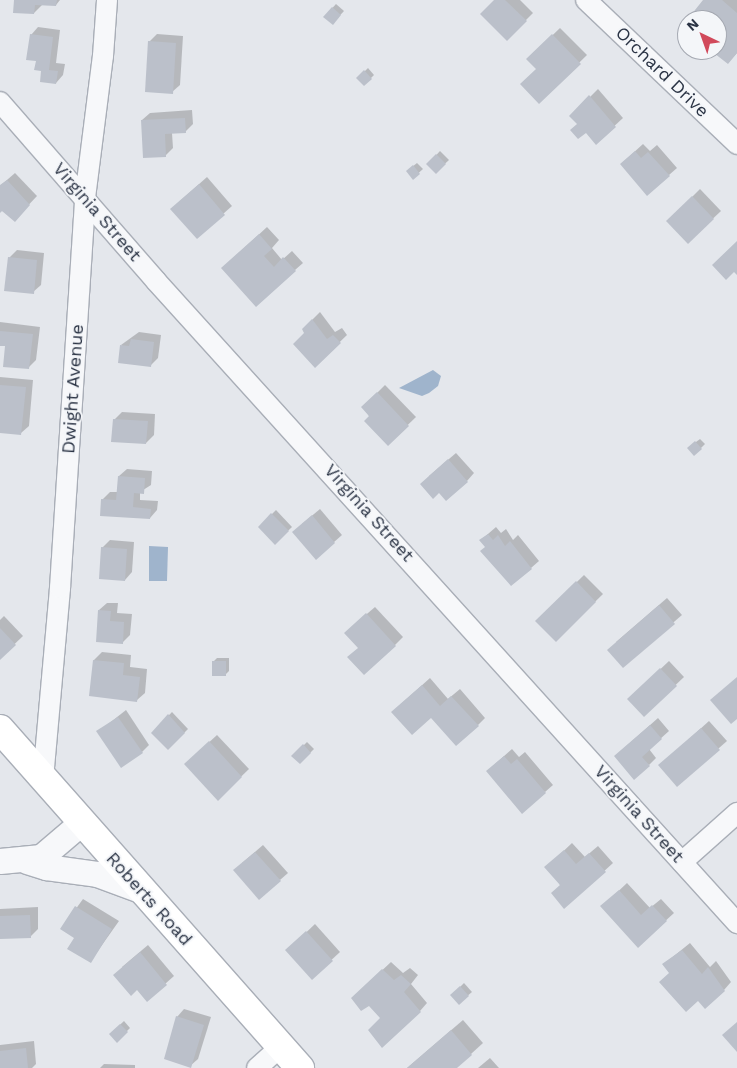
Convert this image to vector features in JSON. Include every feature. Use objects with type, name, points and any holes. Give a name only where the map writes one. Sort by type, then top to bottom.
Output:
[{"type":"main road","name":"Roberts Road","points":[[0,729],[81,823],[300,1068]]},
{"type":"street","name":"Dwight Avenue","points":[[44,778],[60,588],[85,198],[104,56],[107,0]]},
{"type":"street","name":"Orchard Drive","points":[[586,0],[737,144]]},
{"type":"street","name":"Virginia Street","points":[[0,102],[171,298],[737,923]]},
{"type":"street","points":[[682,862],[737,813]]},
{"type":"street","points":[[27,861],[47,852],[81,823]]},
{"type":"street","points":[[0,861],[27,861],[46,867],[98,874],[143,891]]},
{"type":"street","points":[[256,1068],[280,1047]]},
{"type":"water","points":[[433,370],[441,376],[438,386],[429,393],[422,396],[399,388]]},
{"type":"water","points":[[149,546],[168,547],[167,581],[149,581]]},
{"type":"building","points":[[14,0],[57,0],[56,6],[35,5],[34,14],[13,13]]},
{"type":"building","points":[[494,0],[505,0],[527,21],[507,41],[480,14]]},
{"type":"building","points":[[703,0],[722,0],[737,13],[737,53],[728,64],[723,60],[727,60],[727,10],[695,10]]},
{"type":"building","points":[[332,7],[341,15],[333,25],[323,17]]},
{"type":"building","points":[[30,34],[53,37],[49,70],[58,71],[56,84],[40,82],[41,71],[34,70],[36,61],[26,60]]},
{"type":"building","points":[[552,34],[581,64],[539,104],[520,84],[536,69],[526,59]]},
{"type":"building","points":[[148,41],[176,43],[173,94],[145,92]]},
{"type":"building","points":[[364,70],[372,79],[364,86],[356,78]]},
{"type":"building","points":[[589,95],[616,127],[596,145],[586,133],[578,139],[570,130],[577,124],[569,116]]},
{"type":"building","points":[[185,118],[186,133],[165,134],[166,157],[143,158],[141,120]]},
{"type":"building","points":[[635,151],[641,158],[648,152],[670,176],[647,196],[620,164]]},
{"type":"building","points":[[436,154],[446,164],[436,174],[426,164]]},
{"type":"building","points":[[413,165],[420,174],[413,180],[406,171]]},
{"type":"building","points":[[7,180],[30,205],[15,222],[2,211],[0,213],[0,185]]},
{"type":"building","points":[[199,184],[225,215],[197,239],[170,209]]},
{"type":"building","points":[[692,196],[714,219],[688,244],[666,221]]},
{"type":"building","points":[[259,234],[272,249],[264,256],[274,267],[283,257],[296,271],[256,307],[221,268]]},
{"type":"building","points":[[737,241],[737,275],[734,272],[726,280],[712,265]]},
{"type":"building","points":[[8,257],[37,260],[34,294],[4,291]]},
{"type":"building","points":[[312,319],[327,339],[333,335],[341,343],[315,368],[293,344],[304,333],[302,329]]},
{"type":"building","points":[[0,331],[33,334],[29,369],[3,367],[5,346],[0,346]]},
{"type":"building","points":[[131,339],[154,342],[151,367],[118,363],[120,345],[129,346]]},
{"type":"building","points":[[0,385],[26,387],[21,435],[0,433]]},
{"type":"building","points":[[377,392],[409,426],[388,446],[364,421],[369,416],[361,407]]},
{"type":"building","points":[[113,419],[148,421],[146,444],[111,442]]},
{"type":"building","points":[[695,441],[702,449],[694,456],[687,448]]},
{"type":"building","points":[[448,459],[468,482],[446,501],[439,493],[433,499],[420,484]]},
{"type":"building","points":[[118,476],[145,478],[144,494],[134,493],[133,507],[151,509],[150,519],[100,516],[101,499],[116,500]]},
{"type":"building","points":[[271,513],[289,531],[275,545],[258,527]]},
{"type":"building","points":[[312,515],[335,543],[316,560],[292,532]]},
{"type":"building","points":[[488,534],[493,540],[498,535],[505,546],[510,541],[532,569],[511,586],[480,551],[485,547],[479,540]]},
{"type":"building","points":[[101,547],[127,549],[125,581],[99,579]]},
{"type":"building","points":[[576,581],[596,602],[556,642],[535,621]]},
{"type":"building","points":[[659,605],[675,624],[623,668],[607,650]]},
{"type":"building","points":[[98,610],[111,611],[110,621],[124,622],[123,644],[96,642]]},
{"type":"building","points":[[366,613],[396,646],[364,675],[347,657],[358,648],[344,633]]},
{"type":"building","points":[[0,628],[16,645],[0,660]]},
{"type":"building","points":[[93,660],[124,663],[123,675],[140,677],[137,702],[89,696]]},
{"type":"building","points":[[212,661],[226,661],[226,676],[212,676]]},
{"type":"building","points":[[660,668],[677,686],[644,717],[627,699]]},
{"type":"building","points":[[737,677],[737,719],[731,724],[710,700]]},
{"type":"building","points":[[422,685],[440,706],[451,696],[479,726],[456,746],[431,718],[412,735],[391,712]]},
{"type":"building","points":[[168,714],[185,733],[168,750],[151,733]]},
{"type":"building","points":[[118,717],[143,753],[121,768],[96,731]]},
{"type":"building","points":[[650,725],[662,739],[642,757],[650,766],[634,780],[614,756]]},
{"type":"building","points":[[701,728],[720,750],[677,787],[658,765]]},
{"type":"building","points":[[209,741],[242,777],[218,801],[184,764]]},
{"type":"building","points":[[303,744],[311,753],[300,764],[291,756]]},
{"type":"building","points":[[504,756],[511,764],[517,759],[546,793],[522,814],[486,771]]},
{"type":"building","points":[[564,850],[576,864],[589,853],[606,872],[564,909],[551,893],[560,885],[544,867]]},
{"type":"building","points":[[255,852],[281,881],[259,900],[233,870]]},
{"type":"building","points":[[619,890],[641,915],[652,905],[667,921],[638,948],[600,906]]},
{"type":"building","points":[[75,906],[112,929],[91,963],[67,949],[74,938],[60,929]]},
{"type":"building","points":[[30,915],[31,938],[0,939],[0,916]]},
{"type":"building","points":[[306,931],[333,961],[312,980],[285,950]]},
{"type":"building","points":[[682,950],[702,974],[708,967],[725,991],[705,1009],[698,1001],[686,1012],[659,982],[669,973],[662,964]]},
{"type":"building","points":[[140,952],[167,985],[147,1002],[137,990],[131,996],[113,975]]},
{"type":"building","points":[[382,969],[394,980],[401,975],[411,984],[404,992],[421,1012],[382,1048],[368,1030],[380,1018],[369,1006],[361,1011],[351,998]]},
{"type":"building","points":[[460,986],[469,996],[459,1005],[450,995]]},
{"type":"building","points":[[176,1016],[204,1025],[191,1068],[164,1059]]},
{"type":"building","points":[[737,1022],[737,1052],[722,1035]]},
{"type":"building","points":[[120,1024],[128,1032],[117,1043],[109,1034]]},
{"type":"building","points":[[451,1030],[472,1055],[457,1068],[407,1068]]},
{"type":"building","points":[[26,1048],[28,1068],[0,1068],[0,1051]]}]
